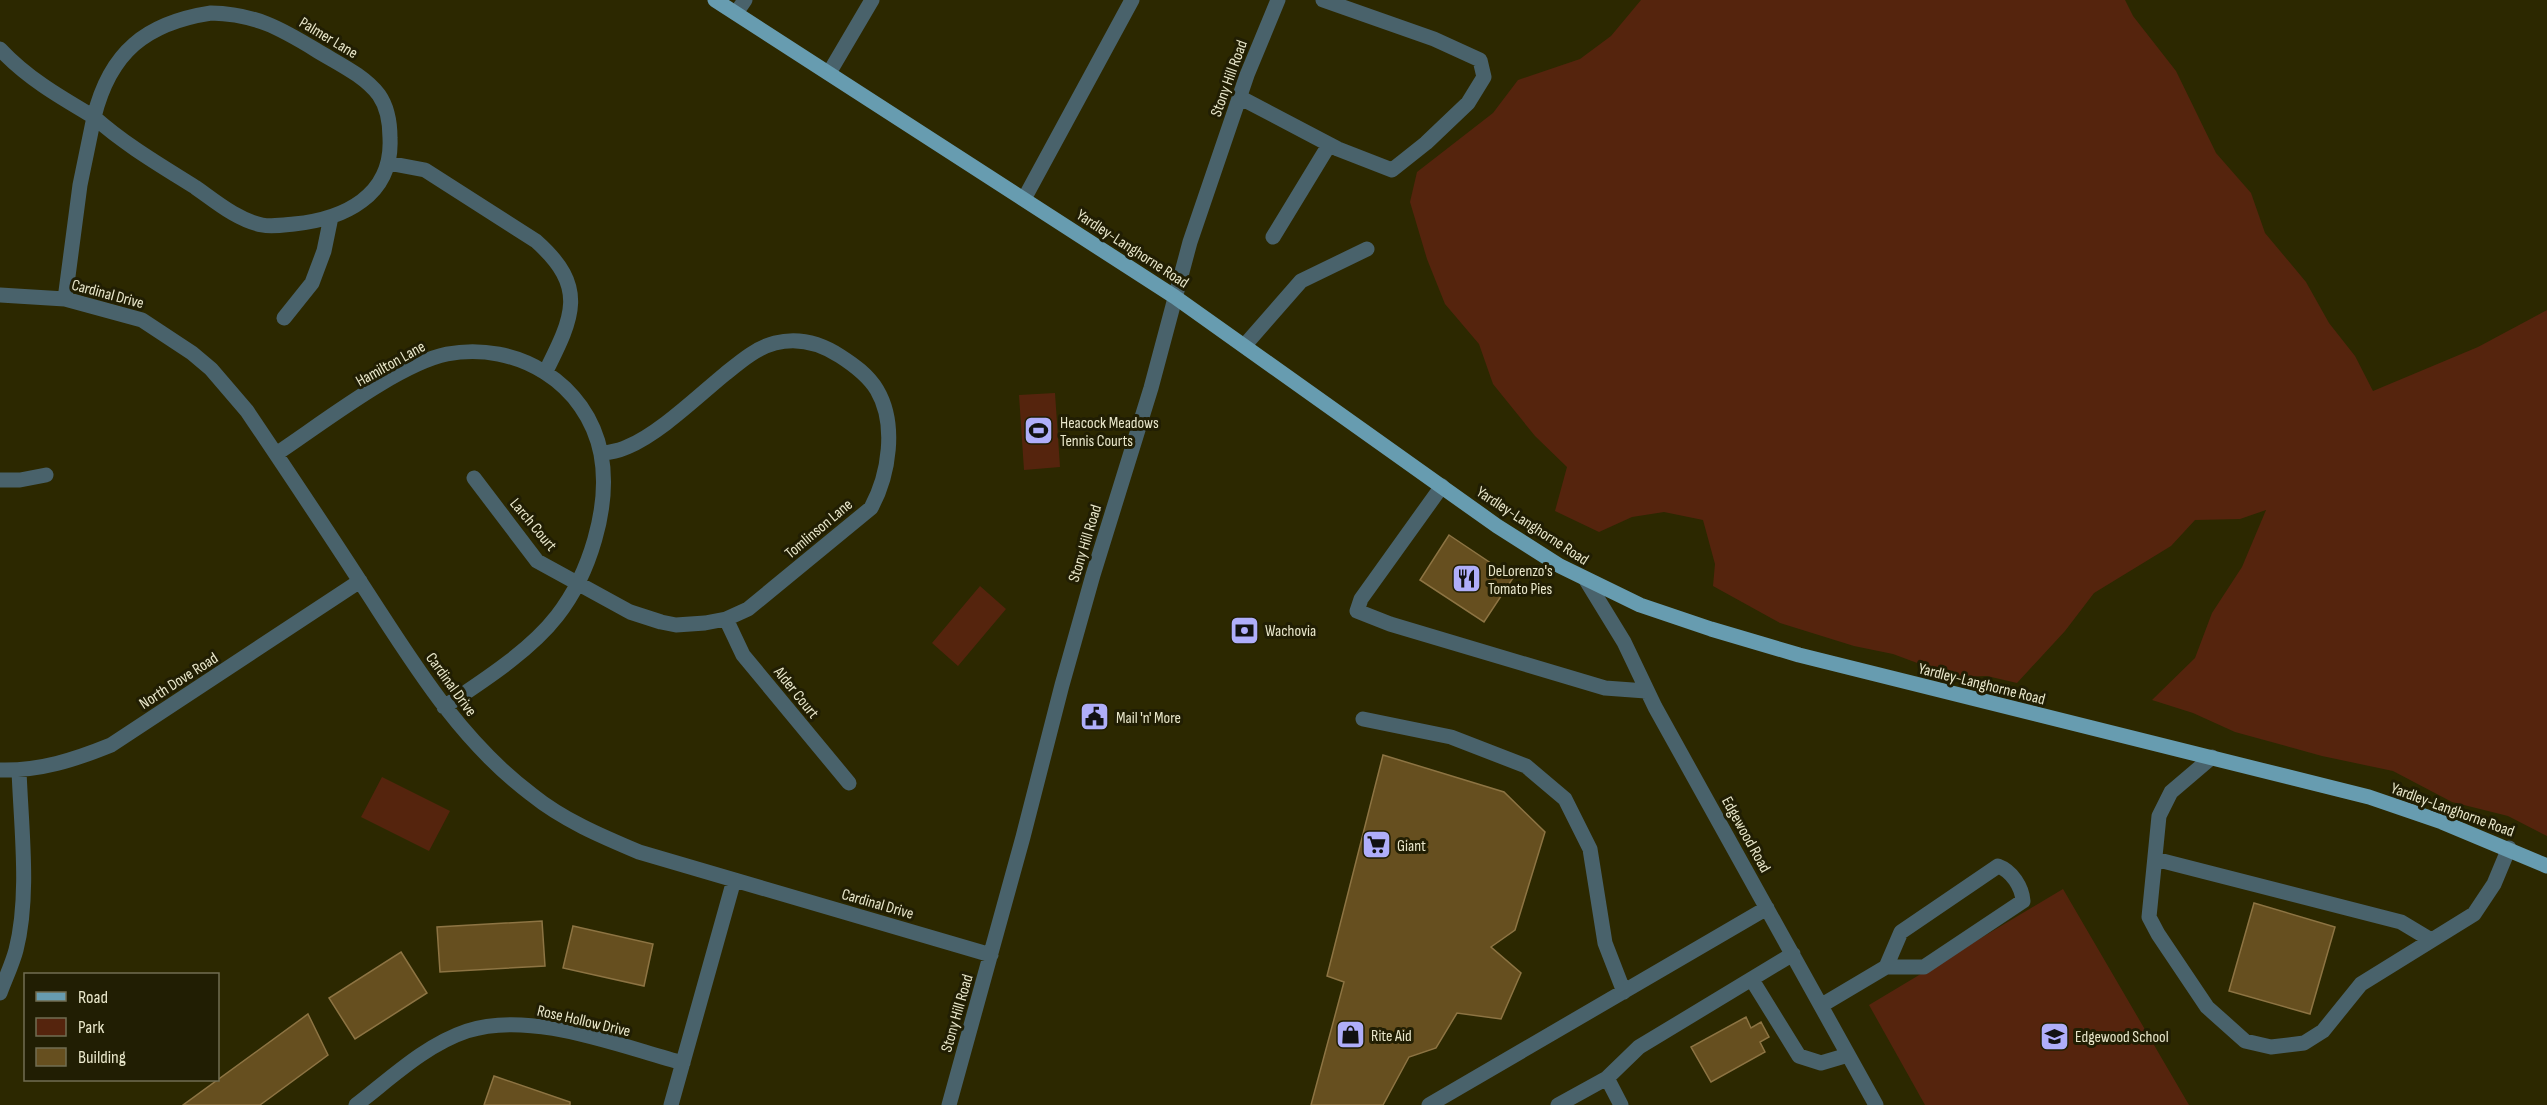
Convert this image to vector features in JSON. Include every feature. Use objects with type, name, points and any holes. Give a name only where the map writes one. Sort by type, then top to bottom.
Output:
[{"type":"main road","name":"Yardley-Langhorne Road","points":[[715,0],[1175,297],[1497,526],[1586,580],[1650,608],[1712,630],[1799,655],[2369,797],[2442,822],[2509,848],[2547,866]]},
{"type":"street","points":[[735,13],[745,0]]},
{"type":"street","points":[[829,73],[872,0]]},
{"type":"street","points":[[1024,199],[1132,0]]},
{"type":"street","name":"Stony Hill Road","points":[[949,1105],[1065,674],[1151,388],[1190,242],[1239,97],[1278,0]]},
{"type":"street","points":[[1239,97],[1329,145],[1392,170],[1426,143],[1468,103],[1484,77],[1480,60],[1434,39],[1323,0]]},
{"type":"street","name":"Palmer Lane","points":[[65,300],[80,185],[94,117],[99,99],[112,70],[125,52],[141,38],[164,24],[184,17],[212,13],[237,13],[259,19],[289,33],[359,76],[371,87],[384,103],[391,144],[383,178],[370,194],[352,208],[331,218],[272,225],[236,214],[131,146],[94,117]]},
{"type":"street","points":[[0,49],[18,68],[44,87],[94,117]]},
{"type":"street","points":[[1273,237],[1329,145]]},
{"type":"street","points":[[388,163],[424,170],[536,241],[551,254],[562,271],[570,299],[570,320],[546,371]]},
{"type":"street","points":[[284,318],[312,283],[324,251],[331,218]]},
{"type":"street","points":[[1245,345],[1301,281],[1367,249]]},
{"type":"street","name":"Cardinal Drive","points":[[0,295],[65,300],[142,320],[192,353],[230,389],[276,454],[444,707],[490,759],[530,794],[558,813],[601,836],[639,852],[991,955]]},
{"type":"street","name":"Tomlinson Lane","points":[[576,584],[630,612],[661,622],[676,625],[726,619],[748,609],[871,508],[880,491],[888,452],[883,405],[876,389],[863,373],[830,350],[810,342],[794,340],[775,343],[748,356],[646,438],[626,448],[601,454]]},
{"type":"street","name":"Hamilton Lane","points":[[276,454],[378,387],[436,357],[478,352],[529,362],[546,371],[567,390],[578,404],[594,431],[601,454],[603,476],[600,518],[594,544],[576,584],[557,616],[537,637],[481,682],[444,707]]},
{"type":"street","points":[[0,480],[20,480],[46,475]]},
{"type":"street","name":"Larch Court","points":[[474,478],[537,561],[576,584]]},
{"type":"street","points":[[1442,486],[1361,599],[1357,611],[1390,624],[1605,688],[1646,691]]},
{"type":"street","name":"Edgewood Road","points":[[1586,580],[1624,642],[1646,691],[1876,1105]]},
{"type":"street","name":"North Dove Road","points":[[0,770],[49,766],[111,745],[360,581]]},
{"type":"street","name":"Alder Court","points":[[726,619],[743,655],[849,783]]},
{"type":"street","points":[[1364,719],[1451,737],[1526,766],[1565,800],[1590,849],[1605,943],[1624,992]]},
{"type":"street","points":[[2212,757],[2170,792],[2159,816],[2149,916],[2158,934],[2207,1007],[2245,1041],[2271,1047],[2304,1043],[2324,1032],[2361,984],[2474,914],[2494,884],[2509,848]]},
{"type":"street","points":[[0,993],[16,950],[20,924],[23,885],[19,770]]},
{"type":"street","points":[[2155,859],[2401,922],[2432,940]]},
{"type":"street","points":[[1822,1005],[1886,967],[1924,967],[2023,901],[2022,891],[2006,869],[1998,866],[1901,932],[1886,967]]},
{"type":"street","points":[[671,1105],[734,880]]},
{"type":"street","points":[[1429,1105],[1767,909]]},
{"type":"street","points":[[1558,1105],[1607,1078],[1639,1047],[1793,954]]},
{"type":"street","points":[[1752,980],[1798,1056],[1821,1063],[1848,1055]]},
{"type":"street","name":"Rose Hollow Drive","points":[[356,1105],[431,1049],[466,1032],[490,1026],[518,1024],[556,1029],[683,1063]]},
{"type":"street","points":[[1607,1078],[1621,1105]]},
{"type":"green space","points":[[1641,0],[2125,0],[2133,16],[2176,71],[2216,153],[2251,193],[2265,233],[2306,282],[2329,323],[2355,356],[2373,391],[2478,347],[2547,310],[2547,836],[2508,816],[2452,802],[2393,771],[2322,756],[2235,732],[2193,713],[2152,700],[2195,658],[2212,613],[2242,567],[2266,510],[2240,519],[2195,520],[2171,546],[2094,593],[2065,631],[2017,683],[1987,676],[1955,677],[1893,654],[1854,646],[1780,623],[1713,586],[1715,564],[1703,520],[1664,512],[1632,517],[1599,532],[1555,511],[1567,467],[1535,436],[1493,384],[1479,344],[1445,304],[1427,259],[1410,202],[1417,172],[1493,113],[1518,80],[1580,59],[1611,36]]},
{"type":"green space","name":"Heacock Meadows Tennis Courts","points":[[1055,393],[1060,467],[1024,470],[1019,395]]},
{"type":"green space","points":[[980,586],[1006,609],[958,666],[932,643]]},
{"type":"green space","points":[[382,777],[450,811],[429,851],[361,817]]},
{"type":"green space","points":[[2063,889],[2189,1105],[1925,1105],[1869,1005]]},
{"type":"building","name":"DeLorenzo's Tomato Pies","points":[[1449,535],[1513,578],[1484,622],[1420,580]]},
{"type":"building","points":[[1383,755],[1504,792],[1545,832],[1515,930],[1491,947],[1521,973],[1501,1019],[1457,1013],[1436,1048],[1409,1057],[1383,1105],[1311,1105],[1344,982],[1327,976]]},
{"type":"building","points":[[2254,903],[2335,927],[2310,1014],[2229,991]]},
{"type":"building","points":[[542,921],[545,966],[440,972],[437,927]]},
{"type":"building","points":[[573,926],[653,944],[644,986],[563,968]]},
{"type":"building","points":[[401,952],[427,993],[355,1039],[329,998]]},
{"type":"building","points":[[308,1014],[328,1055],[260,1105],[183,1105]]},
{"type":"building","points":[[1746,1017],[1751,1028],[1761,1022],[1769,1037],[1760,1042],[1765,1052],[1711,1082],[1691,1047]]},
{"type":"building","points":[[494,1076],[570,1102],[570,1105],[484,1105]]},
{"type":"place","name":"Heacock Meadows Tennis Courts","points":[[1039,431]]},
{"type":"place","name":"DeLorenzo's Tomato Pies","points":[[1467,579]]},
{"type":"place","name":"Wachovia","points":[[1244,630]]},
{"type":"place","name":"Mail 'n' More","points":[[1095,717]]},
{"type":"place","name":"Giant","points":[[1376,845]]},
{"type":"place","name":"Rite Aid","points":[[1350,1035]]},
{"type":"place","name":"Edgewood School","points":[[2054,1036]]}]
